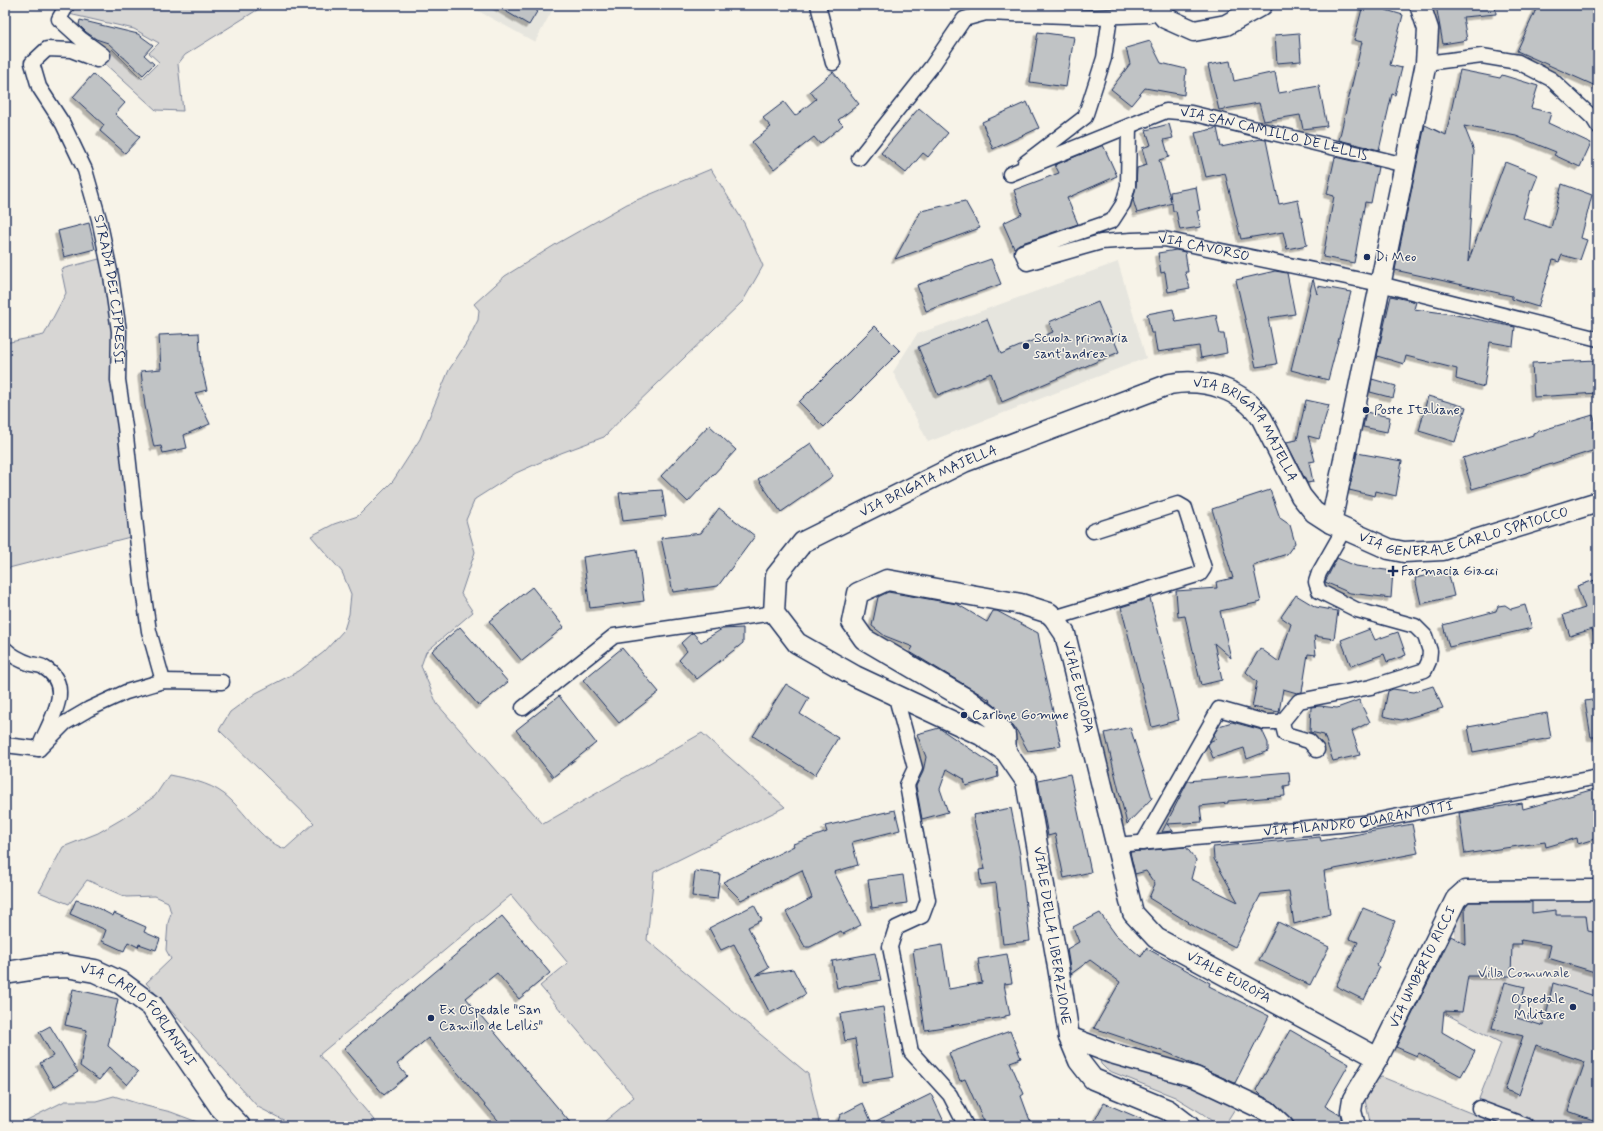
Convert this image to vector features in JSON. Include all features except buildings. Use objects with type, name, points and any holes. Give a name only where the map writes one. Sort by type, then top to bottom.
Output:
[{"type":"main road","name":"VIA CARLO FORLANINI","points":[[5,973],[44,967],[66,966],[95,970],[121,983],[152,1006],[221,1107],[239,1126]]},
{"type":"street","name":"STRADA DEI CIPRESSI","points":[[67,5],[59,19],[81,39],[103,55],[97,60],[71,50],[46,49],[32,63],[39,87],[63,124],[84,170],[99,219],[110,268],[119,331],[118,380],[125,427],[142,583],[149,631],[163,681]]},
{"type":"street","points":[[818,5],[833,63]]},
{"type":"street","points":[[859,158],[932,66],[964,19],[986,13],[1094,17],[1149,15],[1157,8],[1165,18],[1194,31],[1226,25],[1262,5]]},
{"type":"street","points":[[1282,722],[1299,701],[1371,687],[1425,670],[1429,661],[1430,651],[1425,636],[1415,626],[1357,610],[1319,591],[1316,582],[1338,526],[1380,284],[1426,63],[1428,29],[1420,5]]},
{"type":"street","name":"VIA SAN CAMILLO DE LELLIS","points":[[1110,17],[1104,58],[1085,117],[1026,161],[1015,172],[1166,111],[1191,113],[1405,165]]},
{"type":"street","points":[[1426,63],[1482,56],[1518,62],[1551,79],[1593,118],[1598,126]]},
{"type":"street","name":"VIA CAVORSO","points":[[1129,126],[1128,186],[1123,204],[1112,221],[1022,252],[1027,263],[1101,242],[1164,240],[1380,284],[1598,339]]},
{"type":"street","name":"VIA BRIGATA MAJELLA","points":[[774,613],[776,576],[803,542],[964,462],[1170,384],[1185,381],[1201,383],[1228,391],[1246,400],[1256,408],[1300,496],[1314,512],[1338,526]]},
{"type":"street","name":"VIA GENERALE CARLO SPATOCCO","points":[[1338,526],[1389,549],[1404,552],[1443,550],[1598,502]]},
{"type":"street","points":[[1054,618],[1200,574],[1204,568],[1185,508],[1178,504],[1093,530]]},
{"type":"street","name":"VIALE EUROPA","points":[[1006,752],[1005,735],[992,718],[968,700],[864,639],[852,622],[858,593],[887,580],[1021,604],[1049,613],[1065,634],[1133,913],[1156,938],[1378,1058]]},
{"type":"street","points":[[523,708],[614,636],[774,613],[797,644],[855,676],[981,735],[1006,752]]},
{"type":"street","points":[[5,649],[17,658],[43,667],[54,677],[60,687],[60,699],[39,749]]},
{"type":"street","points":[[39,749],[65,723],[89,709],[126,692],[163,681],[222,682]]},
{"type":"street","points":[[895,694],[915,768],[907,785],[928,900],[922,916],[896,928],[890,947],[911,1052],[950,1095],[966,1126]]},
{"type":"street","points":[[1143,843],[1220,709],[1265,722],[1282,722]]},
{"type":"street","points":[[1282,722],[1285,734],[1309,741],[1317,750]]},
{"type":"street","points":[[5,745],[39,749]]},
{"type":"street","name":"VIALE DELLA LIBERAZIONE","points":[[1006,752],[1026,780],[1069,1037],[1111,1053],[1195,1077],[1267,1112],[1283,1126]]},
{"type":"street","name":"VIA FILANDRO QUARANTOTTI","points":[[1116,845],[1363,823],[1598,777]]},
{"type":"street","name":"VIA UMBERTO RICCI","points":[[1355,1126],[1351,1110],[1353,1099],[1378,1058],[1456,899],[1465,890],[1598,890]]},
{"type":"street","points":[[1069,1037],[1079,1061],[1094,1078],[1168,1110],[1189,1126]]},
{"type":"street","points":[[1479,1108],[1527,1126]]},
{"type":"shaded area","points":[[467,5],[555,5],[535,42]]},
{"type":"shaded area","name":"Scuola primaria sant'andrea","points":[[1118,262],[1146,358],[928,442],[893,372],[917,334]]},
{"type":"green space","points":[[74,5],[265,5],[185,55],[178,64],[183,111],[156,110],[103,62],[112,49],[142,79],[159,62],[149,53],[159,43],[134,29],[69,14]]},
{"type":"green space","points":[[711,169],[744,223],[763,266],[743,301],[604,437],[561,453],[516,473],[475,499],[466,520],[475,552],[461,594],[473,612],[426,652],[421,666],[437,704],[543,824],[702,733],[785,807],[654,872],[647,940],[808,1074],[820,1126],[599,1126],[634,1097],[540,986],[568,963],[511,895],[319,1055],[379,1126],[295,1126],[258,1107],[146,983],[171,959],[166,950],[168,923],[171,913],[168,902],[155,896],[126,897],[87,880],[69,904],[39,892],[63,847],[98,833],[122,819],[155,796],[169,775],[198,782],[218,790],[232,801],[267,839],[285,849],[314,823],[219,730],[230,712],[256,693],[299,671],[324,652],[344,630],[349,614],[351,594],[342,572],[311,536],[334,524],[358,516],[393,481],[420,439],[449,370],[467,342],[478,320],[479,310],[474,304],[505,276],[558,243],[627,204]]},
{"type":"green space","points":[[103,258],[107,275],[134,536],[5,569],[5,343],[44,335],[66,293],[61,269]]},
{"type":"green space","name":"Villa Comunale","points":[[1469,897],[1598,900],[1598,1126],[1371,1126],[1364,1096],[1372,1080],[1382,1077],[1473,1114],[1501,1043],[1446,1014],[1453,960],[1456,910]]},
{"type":"green space","points":[[1099,1057],[1192,1085],[1236,1107],[1224,1126],[1218,1126],[1203,1114],[1175,1097],[1107,1070],[1101,1064]]},
{"type":"green space","points":[[114,1096],[171,1112],[208,1126],[15,1126],[65,1101],[96,1101]]},
{"type":"place","name":"Di Meo","points":[[1367,257]]},
{"type":"place","name":"Scuola primaria sant'andrea","points":[[1026,346]]},
{"type":"place","name":"Poste Italiane","points":[[1366,410]]},
{"type":"place","name":"Farmacia Giacci","points":[[1393,571]]},
{"type":"place","name":"Carlone Gomme","points":[[964,715]]},
{"type":"place","name":"Ospedale Militare","points":[[1573,1007]]},
{"type":"place","name":"Ex Ospedale \"San Camillo de Lellis\"","points":[[431,1018]]}]
